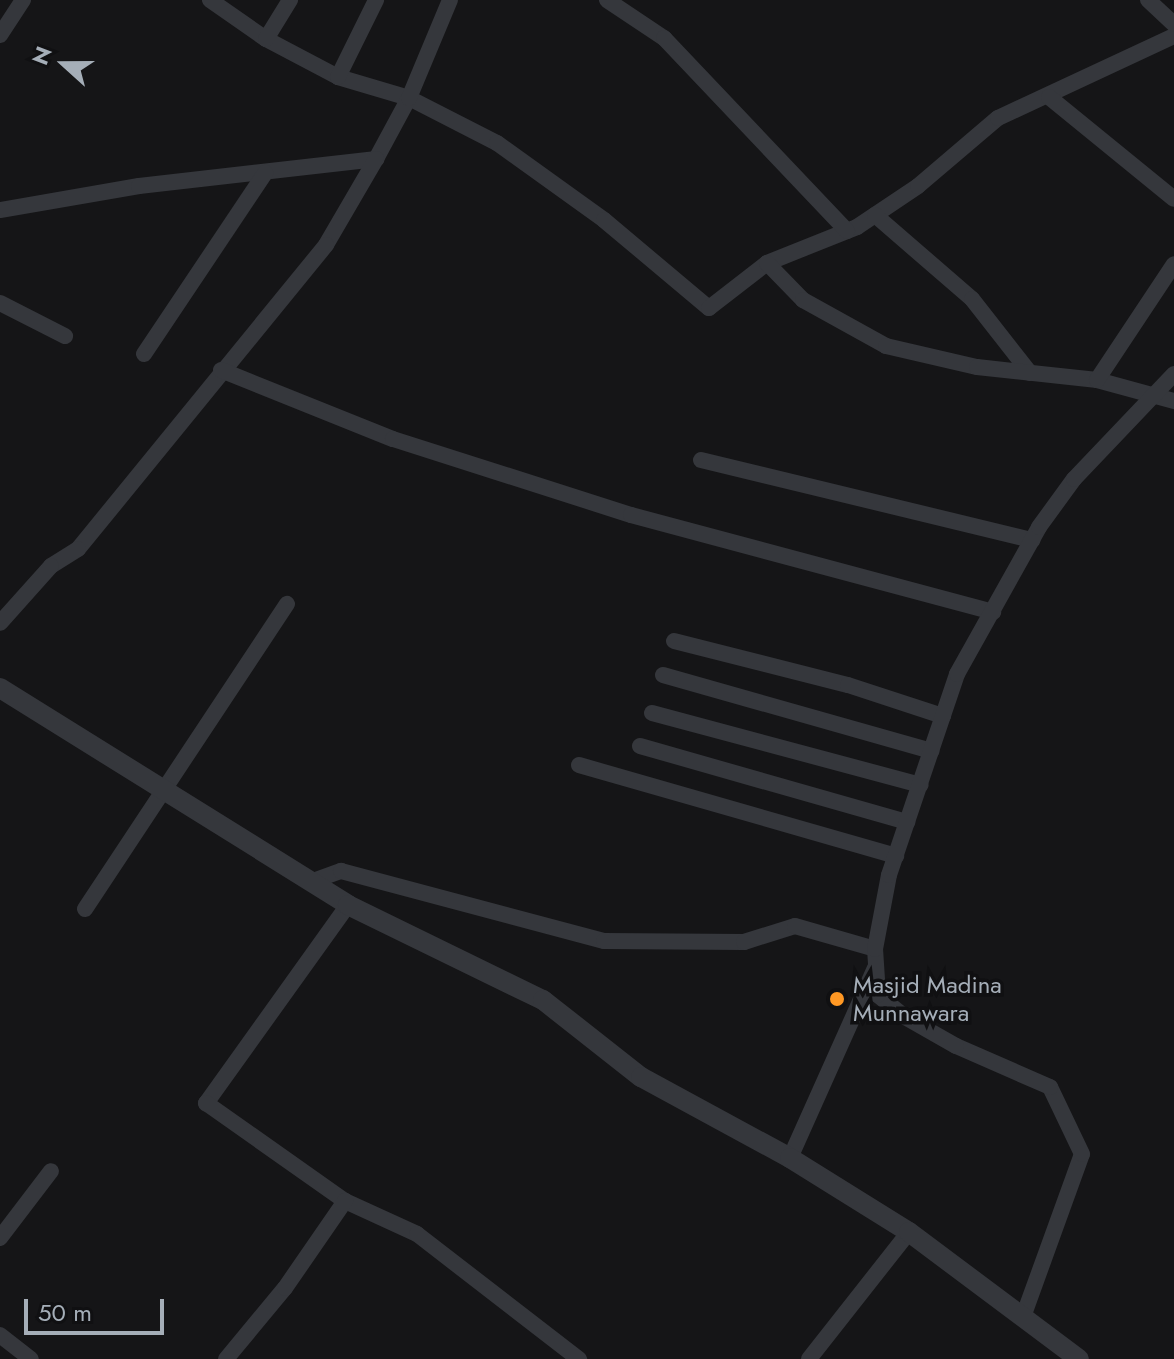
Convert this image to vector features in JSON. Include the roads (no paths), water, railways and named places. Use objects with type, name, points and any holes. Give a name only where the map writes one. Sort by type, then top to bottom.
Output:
[{"type":"street","points":[[0,35],[23,0]]},
{"type":"street","points":[[210,0],[266,39],[338,77],[409,98],[497,143],[604,220],[709,308],[767,263],[847,231],[875,215],[998,118],[1049,97],[1131,52],[1174,36]]},
{"type":"street","points":[[266,39],[290,0]]},
{"type":"street","points":[[338,77],[376,0]]},
{"type":"street","points":[[0,623],[51,566],[78,549],[326,245],[409,98],[450,0]]},
{"type":"street","points":[[607,0],[664,38],[847,231]]},
{"type":"street","points":[[1148,0],[1174,24]]},
{"type":"street","points":[[1049,97],[1174,199]]},
{"type":"street","points":[[0,210],[139,186],[376,159]]},
{"type":"street","points":[[144,354],[265,173]]},
{"type":"street","points":[[875,215],[972,299],[1030,373]]},
{"type":"street","points":[[767,263],[803,300],[886,346],[977,367],[1097,380],[1174,401]]},
{"type":"street","points":[[1097,380],[1174,264]]},
{"type":"street","points":[[0,303],[65,336]]},
{"type":"street","points":[[221,370],[393,439],[631,515],[993,612]]},
{"type":"street","points":[[790,1158],[876,956],[896,856],[957,674],[1032,540],[1074,479],[1174,374]]},
{"type":"street","points":[[701,460],[1032,540]]},
{"type":"street","points":[[85,909],[287,604]]},
{"type":"street","points":[[674,641],[848,685],[943,716]]},
{"type":"street","points":[[663,675],[931,751]]},
{"type":"street","points":[[0,688],[348,905],[543,1000],[641,1077],[790,1158],[909,1232],[1079,1359]]},
{"type":"street","points":[[652,713],[920,785]]},
{"type":"street","points":[[640,746],[907,822]]},
{"type":"street","points":[[579,765],[896,856]]},
{"type":"street","points":[[313,881],[341,871],[604,941],[744,942],[795,926],[876,956]]},
{"type":"street","points":[[348,905],[206,1103],[345,1201],[417,1234],[579,1359]]},
{"type":"street","points":[[876,956],[878,995],[905,1017],[1050,1087],[1082,1154],[1023,1317]]},
{"type":"street","points":[[0,1238],[51,1171]]},
{"type":"street","points":[[226,1359],[285,1288],[345,1201]]},
{"type":"street","points":[[809,1359],[909,1232]]},
{"type":"street","points":[[0,1335],[31,1359]]},
{"type":"place","name":"Masjid Madina Munnawara","points":[[837,999]]}]
